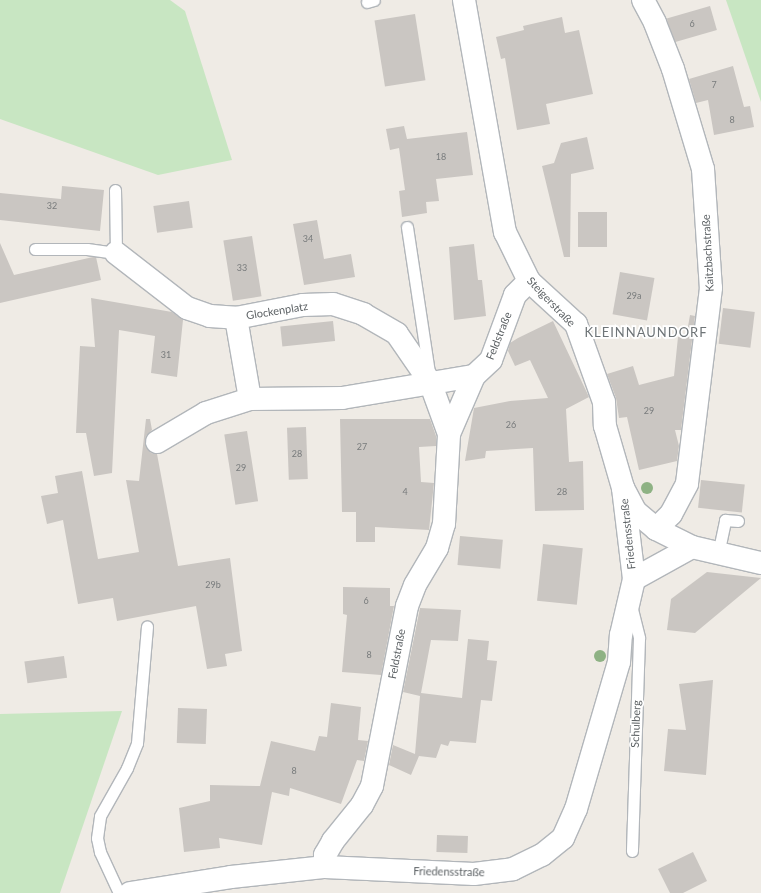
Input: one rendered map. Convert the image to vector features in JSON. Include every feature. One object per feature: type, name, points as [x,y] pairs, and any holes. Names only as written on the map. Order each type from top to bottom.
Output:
[{"type":"street","name":"Steigerstraße","points":[[464,0],[505,232],[529,281],[576,324],[604,402],[605,426],[623,488],[636,512],[656,529],[692,547],[761,563]]},
{"type":"street","name":"Kaitzbachstraße","points":[[643,0],[655,23],[673,69],[703,169],[711,288],[687,484],[671,514],[656,529]]},
{"type":"street","name":"Glockenplatz","points":[[116,253],[187,308],[210,316],[236,318],[303,305],[334,304],[363,314],[397,334],[430,382]]},
{"type":"street","name":"Feldstraße","points":[[324,867],[325,855],[332,841],[362,805],[372,786],[407,606],[415,585],[437,548],[444,524],[449,434],[474,376],[491,360],[515,295],[529,281]]},
{"type":"street","name":"Glockenplatz","points":[[236,318],[250,399]]},
{"type":"street","points":[[157,442],[206,413],[250,399],[342,398],[430,382],[474,376]]},
{"type":"street","name":"Feldstraße","points":[[430,382],[449,434]]},
{"type":"street","name":"Friedensstraße","points":[[130,893],[231,877],[324,867],[474,874],[513,869],[542,855],[563,838],[584,789],[606,697],[618,662],[621,635],[631,589],[623,488]]},
{"type":"street","name":"Friedensstraße","points":[[631,589],[692,547]]},
{"type":"lane","points":[[35,249],[88,249],[116,253],[115,190]]},
{"type":"lane","points":[[407,227],[430,382]]},
{"type":"lane","points":[[718,554],[725,520],[738,521]]},
{"type":"lane","name":"Schulberg","points":[[631,589],[639,638],[632,852]]},
{"type":"lane","points":[[119,893],[100,852],[97,838],[100,816],[127,768],[137,743],[147,626]]},
{"type":"green space","points":[[0,0],[170,0],[185,11],[232,160],[158,175],[0,119]]},
{"type":"green space","points":[[726,0],[761,0],[761,102]]},
{"type":"green space","points":[[122,711],[60,893],[0,893],[0,714]]},
{"type":"building","points":[[710,6],[717,30],[674,42],[667,18]]},
{"type":"building","points":[[415,14],[425,80],[385,87],[375,20]]},
{"type":"building","points":[[562,17],[565,33],[579,30],[593,94],[546,104],[550,124],[517,130],[505,58],[501,59],[496,37],[524,30],[523,26]]},
{"type":"building","points":[[733,66],[744,107],[750,106],[754,127],[714,135],[708,100],[696,103],[689,79]]},
{"type":"building","points":[[404,126],[407,139],[467,132],[473,175],[436,179],[439,201],[426,202],[427,213],[402,217],[399,191],[405,190],[399,148],[390,150],[386,129]]},
{"type":"building","points":[[587,137],[594,169],[571,174],[570,257],[564,257],[542,166],[554,163],[561,143]]},
{"type":"building","points":[[62,186],[104,190],[100,231],[0,220],[0,193],[61,199]]},
{"type":"building","points":[[189,201],[193,228],[157,233],[153,206]]},
{"type":"building","points":[[578,212],[607,212],[607,247],[578,247]]},
{"type":"building","points":[[317,220],[324,259],[351,254],[355,277],[304,285],[293,224]]},
{"type":"building","points":[[252,236],[262,296],[233,301],[223,241]]},
{"type":"building","points":[[0,243],[14,275],[96,257],[101,280],[0,303]]},
{"type":"building","points":[[474,244],[478,280],[482,280],[486,316],[454,320],[449,247]]},
{"type":"building","points":[[620,272],[654,278],[647,320],[613,314]]},
{"type":"building","points":[[91,298],[172,312],[183,320],[177,377],[151,373],[155,336],[119,330],[112,473],[94,476],[86,433],[76,433],[80,346],[95,347]]},
{"type":"building","points":[[723,308],[755,312],[750,348],[719,344]]},
{"type":"building","points":[[690,315],[695,316],[681,430],[675,430],[679,446],[677,461],[639,470],[627,417],[619,418],[616,398],[607,374],[633,366],[639,385],[674,376],[678,337],[686,338]]},
{"type":"building","points":[[333,321],[335,341],[282,346],[280,327]]},
{"type":"building","points":[[553,321],[589,397],[566,409],[569,462],[583,461],[584,510],[535,511],[533,448],[486,451],[485,458],[465,461],[474,408],[510,401],[548,398],[530,360],[515,366],[508,351],[510,343]]},
{"type":"building","points":[[146,419],[150,419],[152,430],[146,436],[145,443],[151,453],[157,454],[178,566],[230,558],[242,651],[225,654],[227,666],[207,669],[196,606],[117,621],[113,598],[78,604],[63,520],[47,524],[41,496],[58,493],[55,476],[82,471],[98,559],[139,552],[126,480],[139,481]]},
{"type":"building","points":[[340,419],[430,419],[436,436],[436,446],[419,447],[421,482],[434,483],[429,530],[375,527],[375,542],[356,542],[356,512],[342,512]]},
{"type":"building","points":[[306,427],[308,479],[289,480],[287,428]]},
{"type":"building","points":[[247,431],[258,501],[235,505],[224,435]]},
{"type":"building","points":[[701,480],[745,485],[742,512],[698,508]]},
{"type":"building","points":[[460,536],[503,540],[500,569],[457,565]]},
{"type":"building","points":[[543,544],[583,548],[577,605],[537,601]]},
{"type":"building","points":[[707,572],[761,578],[695,633],[667,630],[671,599]]},
{"type":"building","points":[[343,587],[390,588],[390,606],[394,606],[381,675],[342,672],[347,615],[343,614]]},
{"type":"building","points":[[420,608],[461,610],[458,641],[431,640],[421,693],[462,698],[468,639],[489,641],[487,660],[497,661],[492,701],[481,700],[476,743],[450,741],[448,746],[441,744],[436,758],[419,756],[411,775],[389,765],[393,745],[415,754],[420,696],[403,692]]},
{"type":"building","points":[[64,656],[67,678],[27,683],[24,662]]},
{"type":"building","points":[[713,680],[706,775],[664,771],[668,729],[686,730],[679,684]]},
{"type":"building","points":[[331,703],[361,707],[358,740],[368,741],[364,761],[357,760],[341,804],[290,788],[289,796],[272,792],[262,845],[219,838],[220,848],[184,852],[179,808],[210,801],[210,785],[260,786],[271,741],[315,751],[319,736],[327,737]]},
{"type":"building","points":[[178,708],[207,709],[206,744],[177,743]]},
{"type":"building","points":[[437,835],[468,836],[467,853],[436,852]]},
{"type":"building","points":[[693,852],[707,881],[683,893],[670,893],[658,869]]},
{"type":"district","name":"KLEINNAUNDORF","points":[[646,332]]}]
